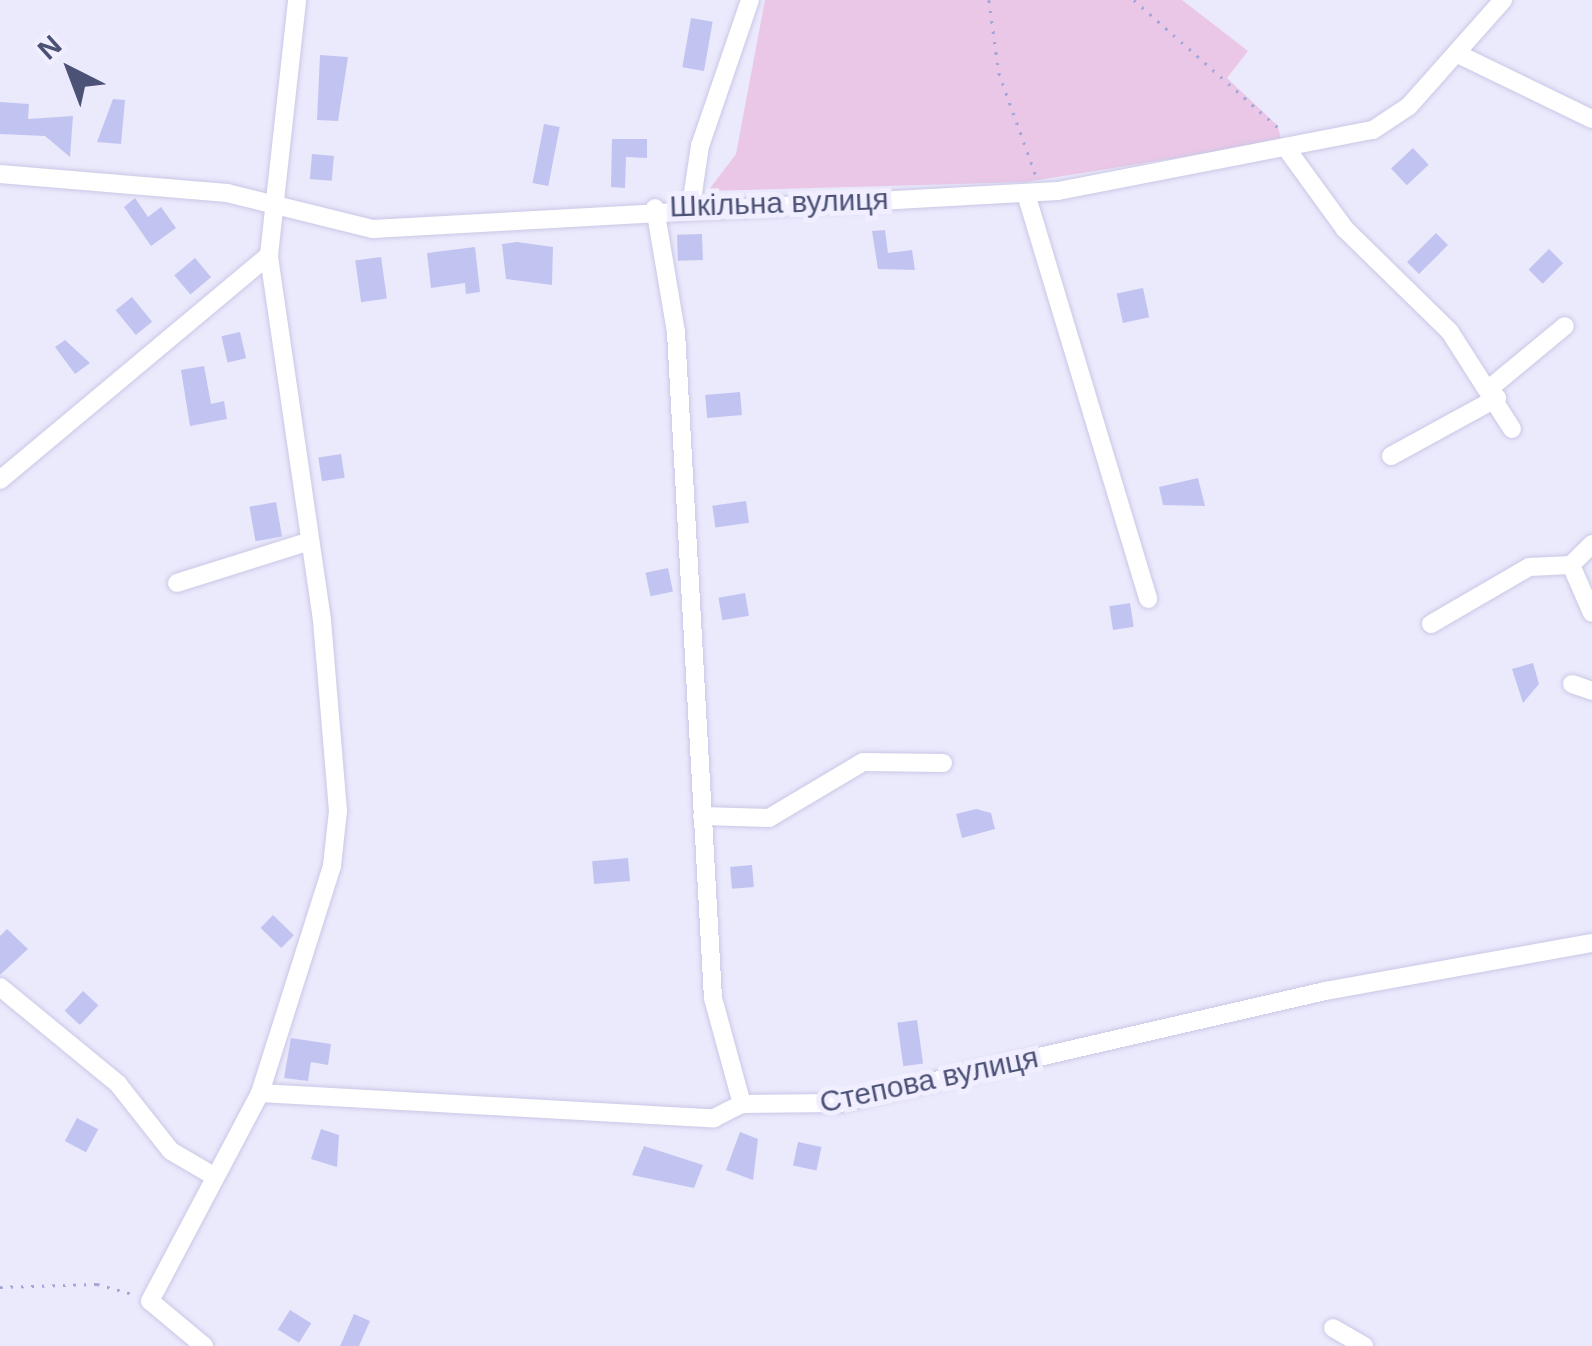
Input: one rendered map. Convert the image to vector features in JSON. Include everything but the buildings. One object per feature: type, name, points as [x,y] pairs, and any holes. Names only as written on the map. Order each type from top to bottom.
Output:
[{"type":"street","points":[[204,1346],[150,1301],[212,1175],[260,1093],[336,839],[334,728],[269,255],[297,0]]},
{"type":"street","points":[[692,206],[700,146],[750,0]]},
{"type":"street","name":"Шкільна вулиця","points":[[0,174],[227,193],[373,229],[655,208],[1032,193],[1289,152],[1388,123],[1458,54],[1503,0]]},
{"type":"street","points":[[1458,54],[1592,118]]},
{"type":"street","points":[[1289,152],[1494,393],[1512,429]]},
{"type":"street","points":[[1032,193],[1148,599]]},
{"type":"street","points":[[655,208],[676,332],[712,998],[742,1104]]},
{"type":"street","points":[[0,480],[240,285],[269,255]]},
{"type":"street","points":[[240,285],[275,291]]},
{"type":"street","points":[[1390,456],[1494,393],[1565,326]]},
{"type":"street","points":[[177,582],[310,541]]},
{"type":"street","points":[[1431,624],[1529,567],[1572,565],[1592,544]]},
{"type":"street","points":[[1572,565],[1592,613]]},
{"type":"street","points":[[1572,684],[1592,690]]},
{"type":"street","points":[[702,816],[769,818],[864,762],[942,763]]},
{"type":"street","name":"Степова вулиця","points":[[260,1093],[714,1118],[742,1104],[840,1104],[1325,991],[1592,943]]},
{"type":"street","points":[[0,987],[118,1084],[171,1151],[212,1175]]},
{"type":"street","points":[[1333,1328],[1364,1346]]},
{"type":"path","points":[[989,0],[999,73],[1031,147],[1032,193]]},
{"type":"path","points":[[1134,0],[1258,100],[1289,152]]},
{"type":"path","points":[[0,1287],[97,1284],[150,1301]]},
{"type":"shaded area","points":[[765,0],[1182,0],[1248,51],[1227,78],[1278,126],[1281,141],[1026,182],[708,191],[736,154]]}]
